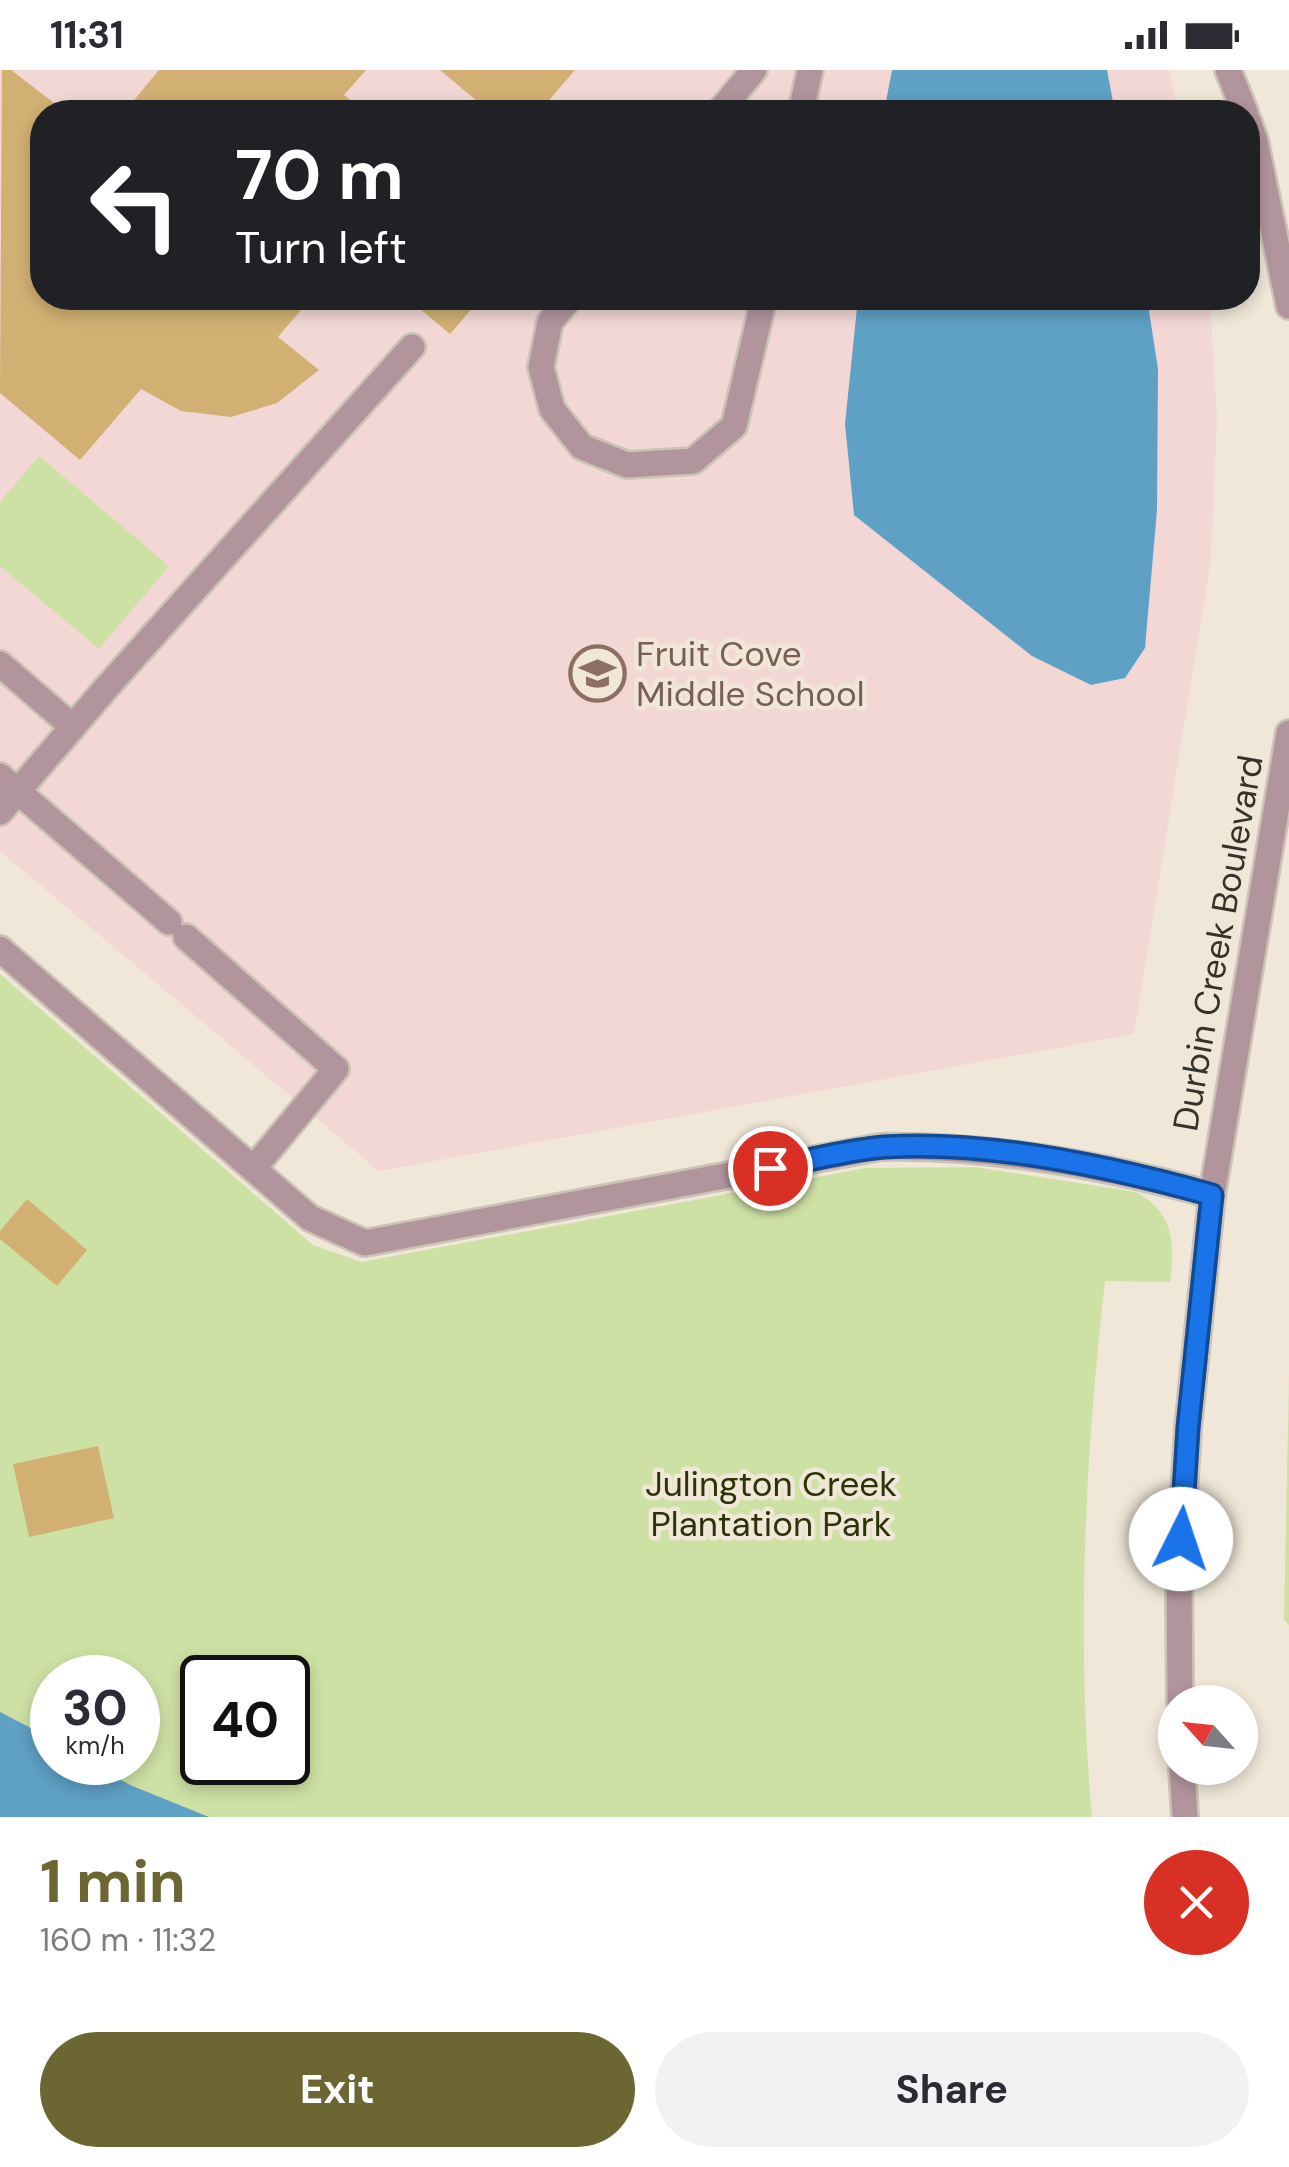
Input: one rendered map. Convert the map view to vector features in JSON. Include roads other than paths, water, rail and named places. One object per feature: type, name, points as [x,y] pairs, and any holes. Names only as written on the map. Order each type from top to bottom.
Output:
[{"type":"street","points":[[729,100],[754,70]]},
{"type":"street","points":[[803,100],[810,70]]},
{"type":"street","points":[[1228,70],[1239,100]]},
{"type":"street","points":[[1260,165],[1289,306]]},
{"type":"street","points":[[560,310],[550,322],[541,367],[552,409],[582,446],[627,465],[693,460],[734,426],[761,310]]},
{"type":"street","points":[[0,812],[9,783],[73,727],[412,346]]},
{"type":"street","points":[[0,664],[73,727]]},
{"type":"street","name":"Durbin Creek Boulevard","points":[[1180,1685],[1181,1539],[1188,1428],[1212,1195],[1289,733]]},
{"type":"street","points":[[9,783],[336,1069],[254,1168]]},
{"type":"street","points":[[0,949],[310,1218],[365,1243],[880,1148],[931,1146],[1096,1166],[1212,1195]]},
{"type":"street","points":[[1183,1785],[1185,1817]]},
{"type":"water","points":[[892,70],[1107,70],[1113,100],[886,100]]},
{"type":"water","points":[[857,310],[1149,310],[1158,369],[1157,510],[1145,648],[1125,678],[1091,685],[1032,656],[854,515],[845,424]]},
{"type":"water","points":[[0,1712],[30,1728],[30,1785],[130,1785],[209,1817],[0,1817]]},
{"type":"place","name":"Fruit Cove Middle School","points":[[597,674]]},
{"type":"park label","name":"Julington Creek Plantation Park","points":[[771,1504]]}]
